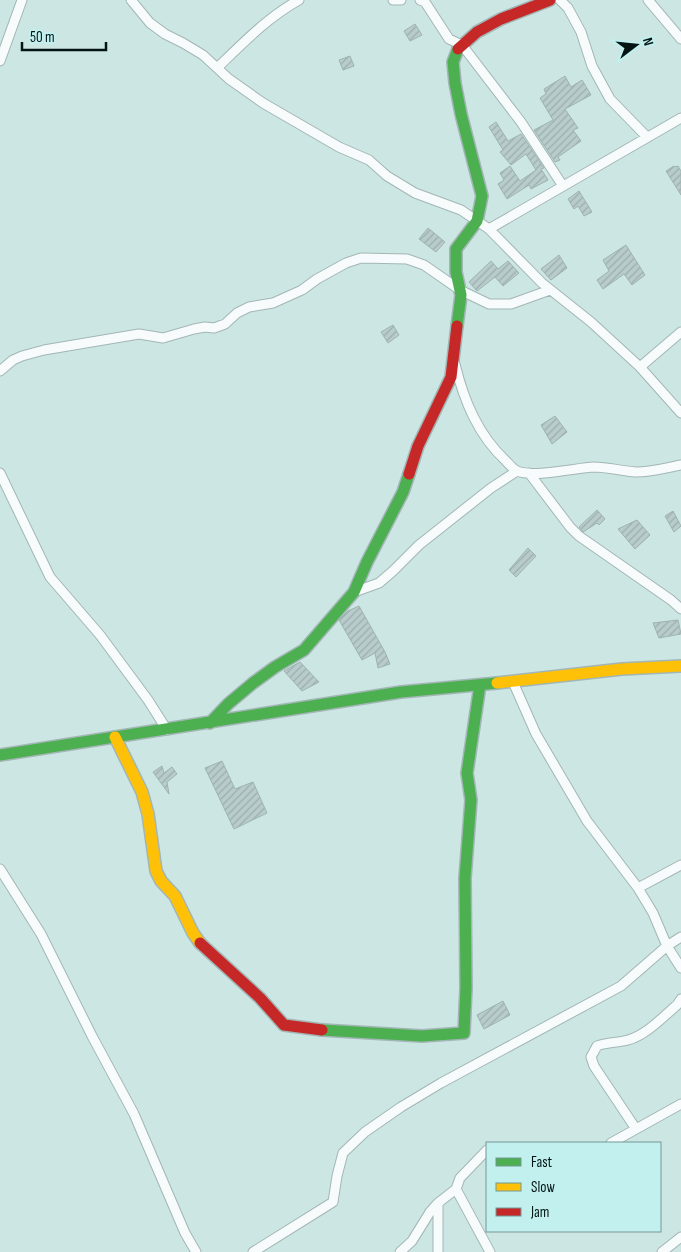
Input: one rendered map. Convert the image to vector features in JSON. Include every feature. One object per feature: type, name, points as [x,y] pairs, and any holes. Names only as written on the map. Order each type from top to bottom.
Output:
[{"type":"street","points":[[0,61],[22,0]]},
{"type":"street","points":[[131,0],[150,23],[165,34],[203,55],[230,79],[263,104],[339,147],[369,160],[388,176],[415,193],[462,210],[489,229],[550,290],[590,322],[640,367],[681,413]]},
{"type":"street","points":[[218,68],[256,30],[283,9],[300,0]]},
{"type":"street","points":[[393,0],[401,0]]},
{"type":"street","points":[[420,0],[425,2],[449,39],[462,45],[521,122],[563,186]]},
{"type":"street","points":[[210,723],[228,704],[253,683],[304,650],[354,592],[367,562],[403,492],[418,446],[452,377],[461,295],[456,272],[456,249],[477,221],[482,196],[455,83],[453,62],[456,50],[478,32],[501,19],[550,0]]},
{"type":"street","points":[[560,0],[568,8],[581,32],[592,66],[610,99],[647,137]]},
{"type":"street","points":[[648,0],[681,39]]},
{"type":"street","points":[[489,229],[681,118]]},
{"type":"street","points":[[0,371],[13,360],[44,350],[139,334],[163,338],[194,329],[214,328],[225,324],[237,313],[249,307],[284,298],[302,290],[316,279],[346,263],[361,258],[407,259],[424,265],[460,290],[490,304],[512,304],[550,290]]},
{"type":"street","points":[[640,367],[681,332]]},
{"type":"street","points":[[454,361],[468,406],[481,432],[493,449],[517,471],[529,473],[560,472],[594,467],[636,472],[663,470],[681,465]]},
{"type":"street","points":[[354,592],[379,583],[419,544],[491,488],[517,471]]},
{"type":"street","points":[[0,473],[50,577],[100,635],[148,700],[167,730]]},
{"type":"street","points":[[529,473],[579,536],[681,609]]},
{"type":"street","points":[[0,754],[167,730],[401,692],[513,682],[622,669],[681,666]]},
{"type":"street","points":[[513,682],[536,734],[587,822],[638,888],[653,913],[667,946],[681,968]]},
{"type":"street","points":[[115,737],[142,792],[148,814],[156,871],[161,881],[175,896],[193,933],[201,944],[260,998],[284,1025],[301,1028],[422,1036],[464,1033],[466,979],[465,878],[471,800],[467,773],[480,685]]},
{"type":"street","points":[[638,888],[681,866]]},
{"type":"street","points":[[0,869],[41,934],[92,1036],[134,1114],[185,1233],[196,1252]]},
{"type":"street","points":[[253,1252],[333,1202],[343,1153],[365,1132],[441,1084],[621,986],[681,936]]},
{"type":"street","points":[[636,1128],[594,1066],[591,1056],[596,1046],[606,1042],[628,1040],[643,1032],[680,1005]]},
{"type":"street","points":[[613,1142],[681,1104]]},
{"type":"street","points":[[400,1252],[412,1241],[438,1203],[456,1189],[460,1178],[486,1151]]},
{"type":"street","points":[[456,1189],[490,1252]]},
{"type":"street","points":[[438,1203],[438,1252]]},
{"type":"street","points":[[662,1252],[681,1237]]},
{"type":"building","points":[[415,24],[422,35],[410,41],[404,31]]},
{"type":"building","points":[[350,56],[354,66],[343,70],[339,60]]},
{"type":"building","points":[[565,76],[571,87],[582,80],[591,95],[565,109],[578,128],[573,130],[581,141],[558,157],[560,160],[555,162],[534,130],[553,120],[540,98],[546,94],[544,89]]},
{"type":"building","points":[[496,122],[508,141],[521,134],[544,168],[541,169],[548,180],[531,189],[529,185],[507,199],[498,184],[504,180],[500,173],[510,166],[520,181],[536,170],[526,154],[511,165],[500,152],[503,150],[489,127]]},
{"type":"building","points":[[674,166],[678,166],[681,171],[681,195],[666,171]]},
{"type":"building","points":[[579,191],[592,212],[584,216],[578,206],[574,209],[568,199]]},
{"type":"building","points":[[428,228],[445,242],[436,252],[419,239]]},
{"type":"building","points":[[626,245],[645,275],[632,285],[624,274],[603,289],[597,280],[609,271],[603,260]]},
{"type":"building","points":[[559,255],[567,268],[551,280],[541,269]]},
{"type":"building","points":[[491,261],[498,269],[508,261],[519,273],[503,286],[495,277],[477,291],[469,282]]},
{"type":"building","points":[[393,325],[399,335],[388,343],[381,332]]},
{"type":"building","points":[[555,416],[567,432],[552,444],[541,425]]},
{"type":"building","points":[[597,510],[605,519],[599,525],[597,523],[583,532],[579,527]]},
{"type":"building","points":[[673,511],[681,526],[674,532],[665,516]]},
{"type":"building","points":[[637,520],[650,535],[635,549],[618,529]]},
{"type":"building","points":[[528,548],[536,556],[516,577],[509,570]]},
{"type":"building","points":[[359,606],[390,664],[378,668],[375,653],[362,660],[339,620],[348,611]]},
{"type":"building","points":[[678,620],[681,634],[659,638],[653,623]]},
{"type":"building","points":[[300,662],[319,682],[302,691],[284,671]]},
{"type":"building","points":[[222,761],[235,789],[253,782],[267,813],[234,829],[205,768]]},
{"type":"building","points":[[162,766],[164,773],[172,767],[177,774],[167,782],[169,794],[153,772]]},
{"type":"building","points":[[503,1001],[510,1015],[484,1029],[477,1015]]},
{"type":"traffic: fast","points":[[457,326],[461,295],[456,272],[456,249],[477,221],[482,196],[455,83],[453,62],[458,49]]},
{"type":"traffic: fast","points":[[210,723],[228,704],[253,683],[304,650],[354,592],[367,562],[403,492],[409,474]]},
{"type":"traffic: fast","points":[[0,755],[401,692],[497,683]]},
{"type":"traffic: fast","points":[[322,1030],[422,1036],[464,1033],[466,988],[465,878],[471,800],[467,773],[480,685]]},
{"type":"traffic: slow","points":[[497,683],[622,669],[681,666]]},
{"type":"traffic: slow","points":[[115,737],[142,792],[148,814],[156,871],[161,881],[175,896],[200,943]]},
{"type":"traffic: jam","points":[[458,49],[477,32],[501,19],[550,0]]},
{"type":"traffic: jam","points":[[409,474],[418,446],[451,377],[457,326]]},
{"type":"traffic: jam","points":[[200,943],[260,998],[284,1025],[322,1030]]}]
